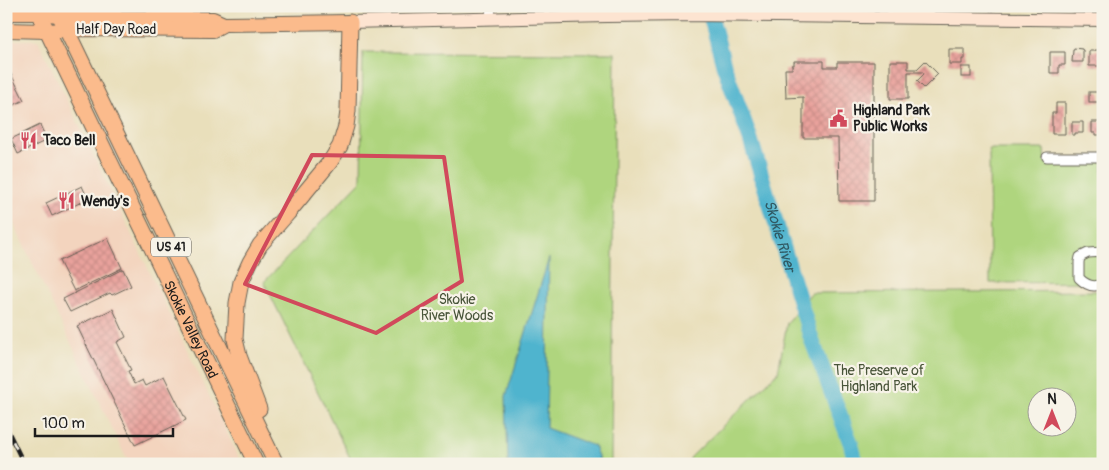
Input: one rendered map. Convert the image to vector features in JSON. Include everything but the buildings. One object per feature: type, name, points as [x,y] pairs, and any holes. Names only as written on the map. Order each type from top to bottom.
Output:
[{"type":"highway","name":"Skokie Valley Road","points":[[36,10],[256,464]]},
{"type":"highway","name":"Skokie Valley Road","points":[[57,11],[276,464]]},
{"type":"highway","points":[[281,464],[239,356],[235,339],[237,303],[241,282],[260,245],[330,162],[340,146],[348,111],[350,22]]},
{"type":"main road","name":"Half Day Road","points":[[6,13],[36,10],[57,11],[78,17],[212,19],[224,24],[350,22],[490,12],[606,16],[729,16],[892,12],[1103,20]]},
{"type":"main road","name":"Half Day Road","points":[[6,30],[213,30],[224,24]]},
{"type":"street","points":[[1048,157],[1103,157]]},
{"type":"street","points":[[1103,252],[1088,252],[1080,257],[1079,262],[1079,278],[1084,283],[1089,286],[1103,283]]},
{"type":"highlighted area","points":[[312,155],[444,157],[462,281],[376,333],[245,284]]},
{"type":"shaded area","points":[[6,40],[38,40],[242,464],[129,464],[6,208]]},
{"type":"green space","name":"Skokie River Woods","points":[[363,52],[615,53],[611,464],[353,464],[264,282],[361,181]]},
{"type":"green space","points":[[989,149],[1044,149],[1045,163],[1103,162],[1103,282],[990,283]]},
{"type":"green space","name":"The Preserve of Highland Park","points":[[1103,291],[1103,464],[688,464],[691,457],[778,372],[787,323],[811,293]]},
{"type":"water","points":[[549,258],[546,428],[594,446],[601,464],[508,464],[506,396]]},
{"type":"waterway","name":"Skokie River","points":[[708,6],[724,66],[750,138],[811,338],[851,444],[856,464]]},
{"type":"railway","points":[[6,427],[24,464]]},
{"type":"place","name":"Highland Park Public Works","points":[[839,118]]},
{"type":"place","name":"Taco Bell","points":[[29,140]]},
{"type":"place","name":"Wendy's","points":[[67,201]]}]
